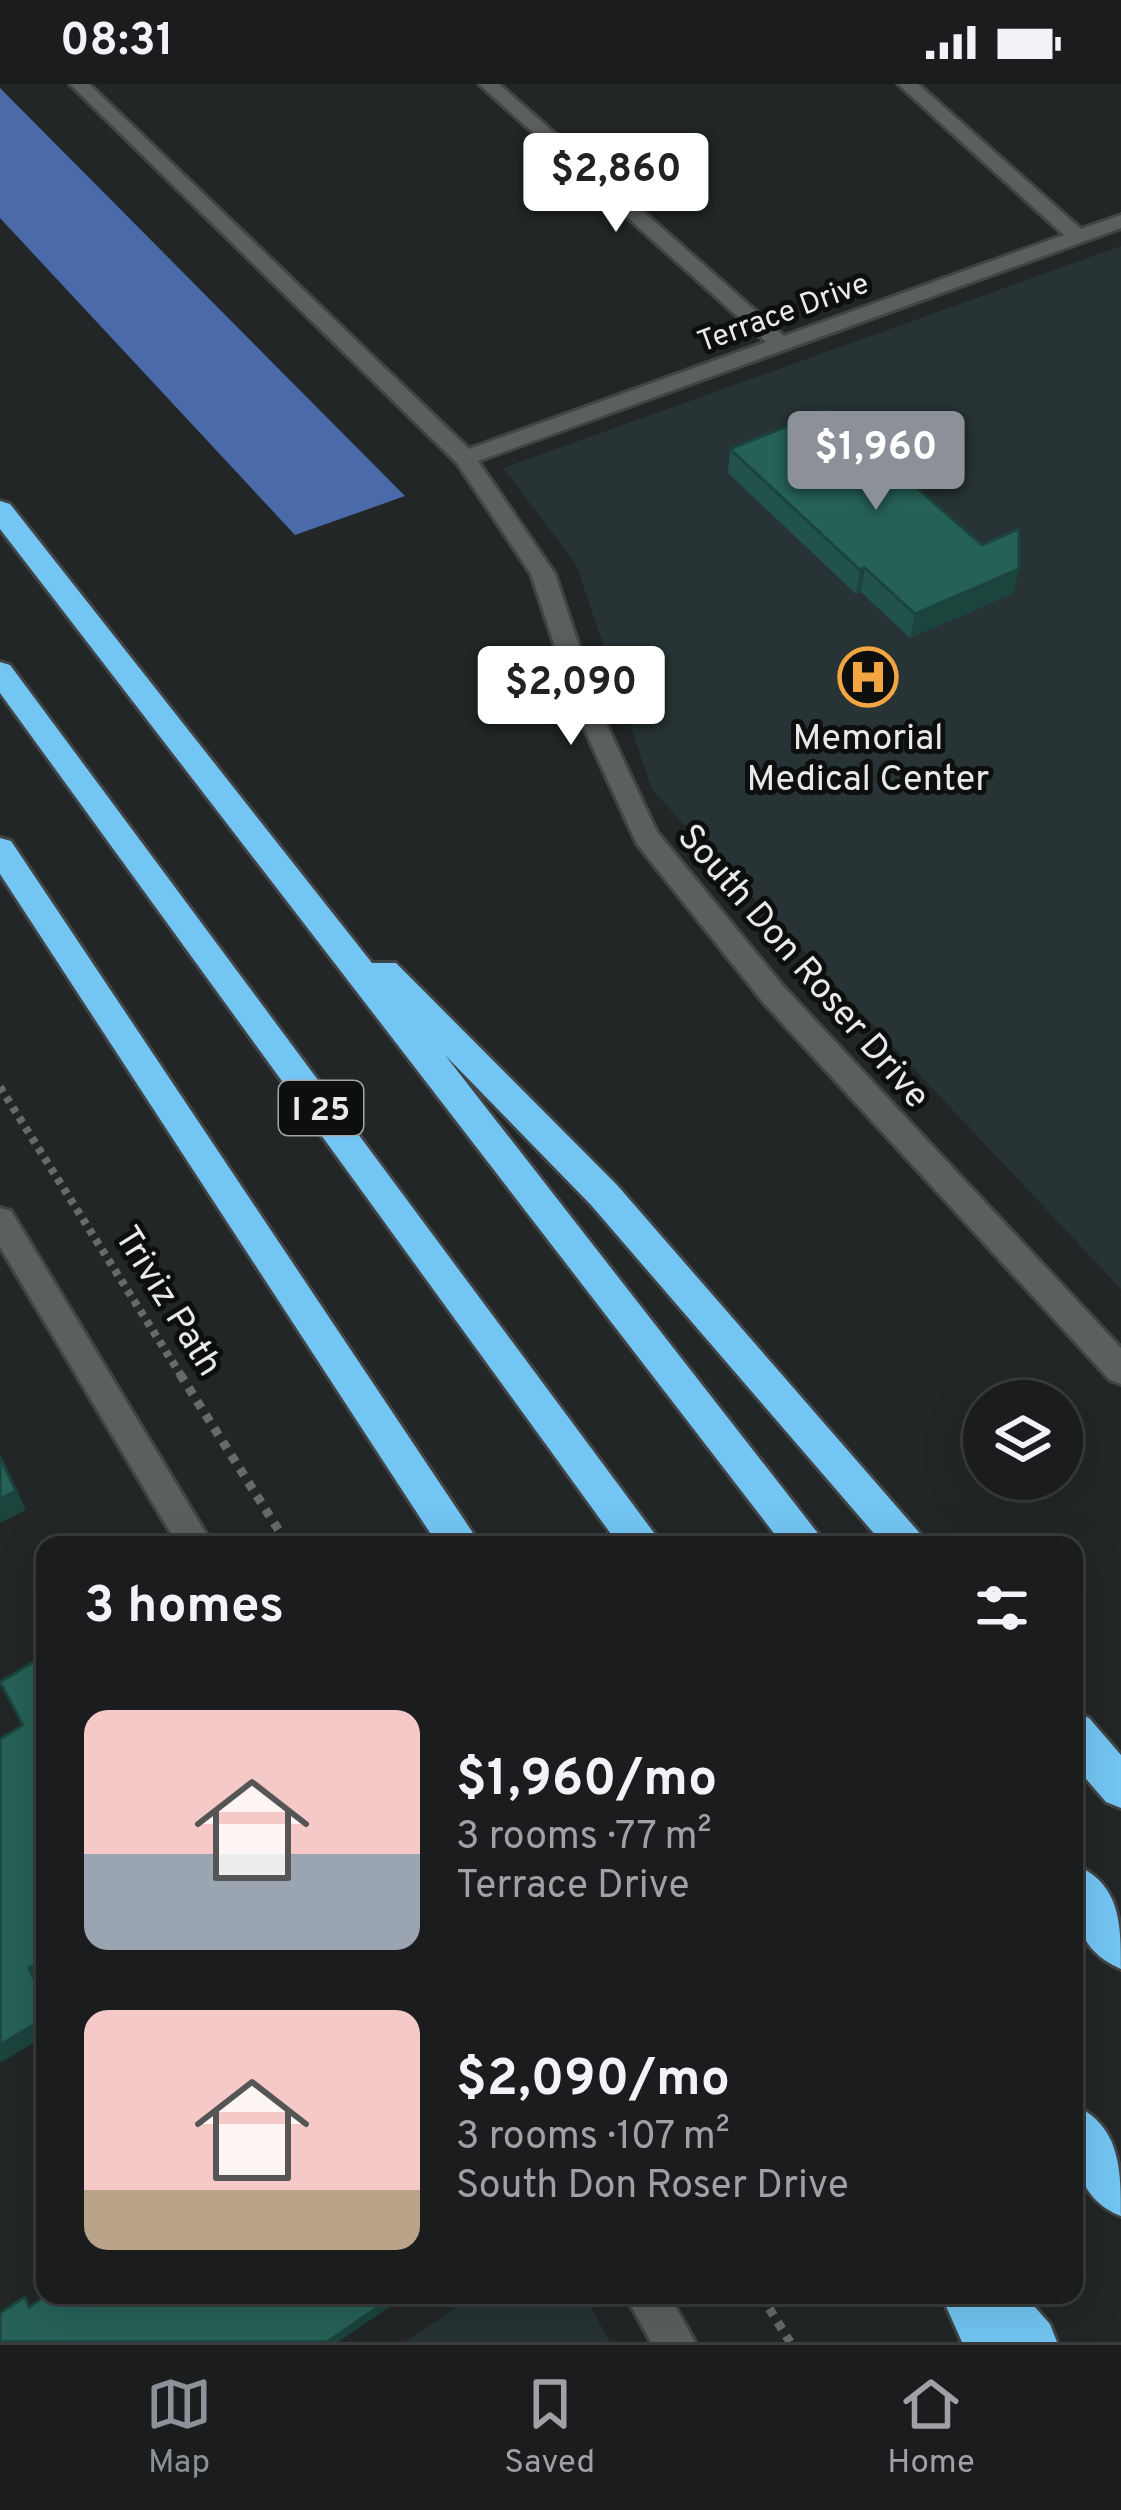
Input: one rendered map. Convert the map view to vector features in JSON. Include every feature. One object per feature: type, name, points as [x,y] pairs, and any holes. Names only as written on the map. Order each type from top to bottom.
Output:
[{"type":"highway","points":[[0,510],[800,1536]]},
{"type":"highway","name":"I 25","points":[[0,672],[636,1536]]},
{"type":"highway","points":[[0,849],[326,1349],[455,1536]]},
{"type":"highway","points":[[264,850],[604,1195],[902,1536]]},
{"type":"highway","points":[[1083,1743],[1121,1787]]},
{"type":"highway","points":[[1083,1897],[1121,1946]]},
{"type":"highway","points":[[1083,2140],[1121,2192]]},
{"type":"highway","points":[[971,2304],[988,2342]]},
{"type":"highway","points":[[999,2304],[1032,2342]]},
{"type":"street","name":"South Don Roser Drive","points":[[79,84],[465,458],[543,574],[589,713],[646,837],[773,994],[1121,1370]]},
{"type":"street","points":[[488,84],[781,344]]},
{"type":"street","points":[[907,84],[1078,237]]},
{"type":"street","name":"Terrace Drive","points":[[465,458],[1121,221]]},
{"type":"street","points":[[0,1220],[191,1536]]},
{"type":"street","points":[[651,2304],[674,2342]]},
{"type":"path","name":"Triviz Path","points":[[0,1087],[282,1536]]},
{"type":"path","points":[[767,2304],[790,2342]]},
{"type":"shaded area","name":"Memorial Medical Center","points":[[1121,246],[1121,1289],[652,790],[576,564],[503,468]]},
{"type":"shaded area","points":[[462,2304],[589,2304],[610,2342],[404,2342]]},
{"type":"water","points":[[0,88],[405,496],[295,535],[0,218]]},
{"type":"building","points":[[828,410],[982,545],[1019,529],[1019,569],[915,614],[865,568],[860,570],[730,449]]},
{"type":"building","points":[[0,1457],[16,1491],[0,1499]]},
{"type":"building","points":[[36,1660],[36,1964],[29,1968],[36,1984],[36,2023],[0,2045],[0,1739],[23,1725],[0,1682]]},
{"type":"building","points":[[25,2297],[29,2307],[36,2302],[383,2304],[327,2342],[0,2342],[0,2313]]},
{"type":"place","name":"Memorial Medical Center","points":[[868,677]]}]
